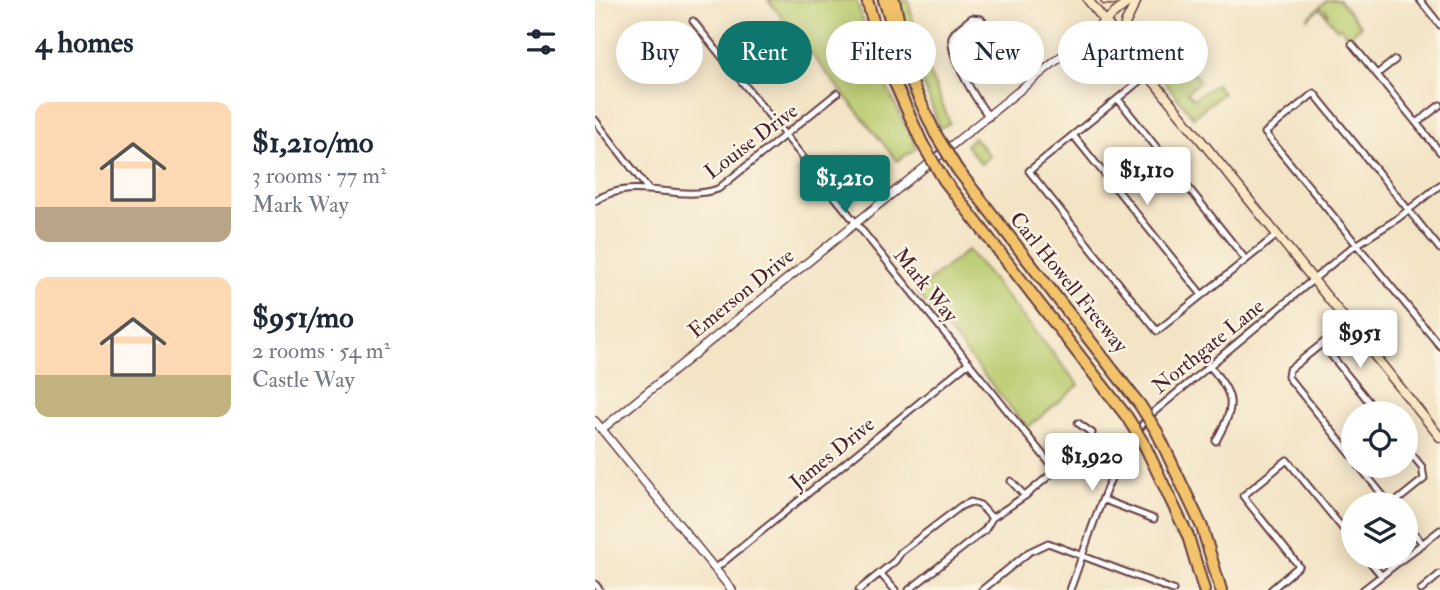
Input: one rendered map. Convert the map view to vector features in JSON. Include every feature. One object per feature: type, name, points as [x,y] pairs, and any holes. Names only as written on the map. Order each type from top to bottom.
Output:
[{"type":"highway","points":[[861,0],[871,35],[897,92]]},
{"type":"highway","name":"Carl Howell Freeway","points":[[867,0],[897,92],[922,144],[944,180],[1128,417],[1145,446],[1188,536],[1204,590]]},
{"type":"highway","name":"Carl Howell Freeway","points":[[884,0],[899,52],[927,117],[957,169],[1140,405],[1157,432],[1202,527],[1221,590]]},
{"type":"highway","points":[[894,0],[907,54],[927,117]]},
{"type":"main road","points":[[1088,0],[1105,21],[1131,0]]},
{"type":"main road","points":[[1105,0],[1117,0]]},
{"type":"main road","points":[[1126,21],[1137,0]]},
{"type":"main road","points":[[1155,84],[1440,437]]},
{"type":"street","points":[[1420,0],[1440,25]]},
{"type":"street","name":"Mark Way","points":[[703,33],[1056,471]]},
{"type":"street","points":[[1352,44],[1440,152]]},
{"type":"street","name":"Emerson Drive","points":[[1044,71],[1058,60]]},
{"type":"street","points":[[1377,74],[1395,60]]},
{"type":"street","points":[[967,84],[989,117]]},
{"type":"street","name":"Emerson Drive","points":[[598,432],[1028,84]]},
{"type":"street","points":[[1137,84],[1029,171],[1157,331],[1277,235]]},
{"type":"street","name":"Louise Drive","points":[[595,201],[613,191],[648,189],[666,194],[701,195],[718,190],[838,93]]},
{"type":"street","points":[[1440,249],[1314,93],[1265,133],[1440,346]]},
{"type":"street","points":[[1118,99],[1246,260]]},
{"type":"street","points":[[1417,123],[1440,105]]},
{"type":"street","points":[[595,120],[648,189]]},
{"type":"street","points":[[1073,135],[1202,295]]},
{"type":"street","name":"Northgate Lane","points":[[1070,590],[1122,455],[1138,429],[1166,401],[1356,245],[1440,185]]},
{"type":"street","points":[[1341,442],[1288,377],[1289,370],[1348,323]]},
{"type":"street","points":[[1322,344],[1368,401]]},
{"type":"street","name":"James Drive","points":[[715,569],[969,362]]},
{"type":"street","points":[[1209,365],[1226,386],[1231,400],[1230,415],[1216,441]]},
{"type":"street","points":[[595,421],[598,432],[732,590]]},
{"type":"street","points":[[909,590],[985,530],[992,519],[1025,496],[1090,442],[1092,433],[1078,423]]},
{"type":"street","points":[[1271,590],[1299,566],[1243,496],[1287,460],[1341,526]]},
{"type":"street","points":[[1407,492],[1424,479],[1422,467],[1418,462]]},
{"type":"street","points":[[1369,478],[1382,492]]},
{"type":"street","points":[[1011,481],[1025,496]]},
{"type":"street","points":[[1104,500],[1154,519]]},
{"type":"street","points":[[859,590],[905,549],[966,503],[977,503],[992,519]]},
{"type":"street","points":[[1363,590],[1440,530]]},
{"type":"street","points":[[1418,538],[1423,544]]},
{"type":"street","points":[[982,590],[1039,545],[1053,544],[1173,590]]},
{"type":"street","points":[[1376,569],[1381,575]]},
{"type":"street","points":[[880,573],[895,590]]},
{"type":"street","points":[[1421,590],[1440,575]]},
{"type":"street","points":[[595,584],[600,590]]},
{"type":"green space","points":[[768,0],[856,0],[863,21],[826,21],[826,72],[812,55],[812,21],[785,21]]},
{"type":"green space","points":[[899,0],[908,0],[913,21],[904,21]]},
{"type":"green space","points":[[1327,0],[1339,0],[1361,26],[1348,37],[1326,16],[1329,14],[1326,10],[1326,15],[1320,8],[1307,19]]},
{"type":"green space","points":[[835,84],[885,84],[917,148],[897,161]]},
{"type":"green space","points":[[923,84],[934,84],[950,123],[940,128]]},
{"type":"green space","points":[[1166,84],[1196,84],[1187,92],[1193,99],[1216,84],[1223,93],[1193,117]]},
{"type":"green space","points":[[974,137],[990,156],[981,164],[966,145]]},
{"type":"green space","points":[[968,250],[1079,385],[1027,428],[916,291]]}]
